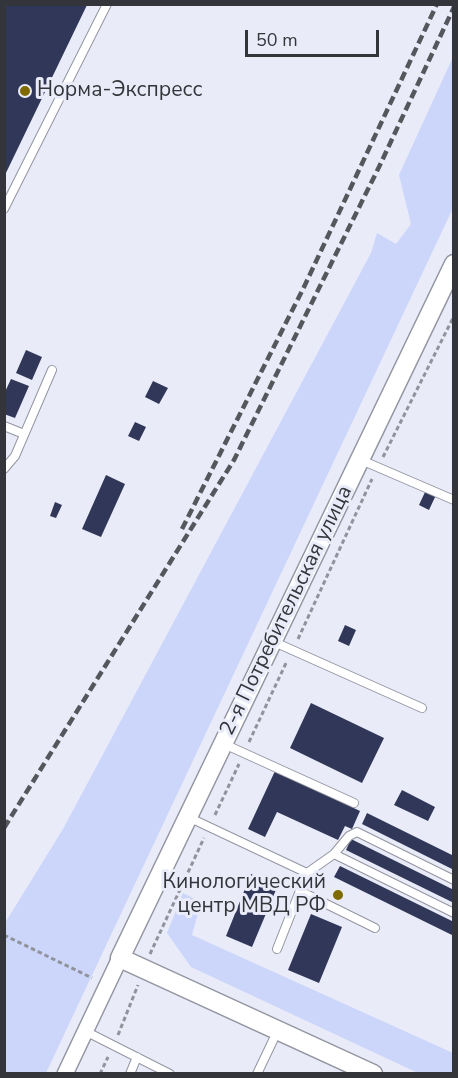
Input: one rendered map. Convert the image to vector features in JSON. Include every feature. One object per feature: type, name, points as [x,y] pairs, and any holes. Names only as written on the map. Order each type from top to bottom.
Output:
[{"type":"street","name":"2-я Потребительская улица","points":[[65,1074],[453,264]]},
{"type":"street","points":[[120,958],[373,1074]]},
{"type":"lane","points":[[4,209],[107,4]]},
{"type":"lane","points":[[4,469],[15,456],[52,370]]},
{"type":"lane","points":[[4,426],[24,434]]},
{"type":"lane","points":[[360,459],[453,500]]},
{"type":"lane","points":[[271,641],[422,708]]},
{"type":"lane","points":[[223,743],[354,803]]},
{"type":"lane","points":[[187,817],[307,873]]},
{"type":"lane","points":[[277,949],[307,873],[334,854],[349,836],[357,832],[453,880]]},
{"type":"lane","points":[[334,854],[453,913]]},
{"type":"lane","points":[[300,891],[375,928]]},
{"type":"lane","points":[[257,1074],[278,1030]]},
{"type":"lane","points":[[85,1031],[170,1074]]},
{"type":"lane","points":[[130,1074],[137,1057]]},
{"type":"path","points":[[100,1074],[144,969],[210,826],[378,467],[453,316]]},
{"type":"path","points":[[4,935],[107,985]]},
{"type":"shaded area","points":[[453,57],[453,208],[46,1073],[5,1073],[5,923],[63,829],[371,253],[377,233],[396,244],[411,224],[399,175]]},
{"type":"shaded area","points":[[183,893],[201,902],[192,935],[453,1053],[453,1073],[418,1073],[191,967],[167,933]]},
{"type":"building","name":"Норма-Экспресс","points":[[4,5],[87,5],[4,177]]},
{"type":"building","points":[[26,350],[42,357],[32,380],[16,373]]},
{"type":"building","points":[[11,379],[29,386],[15,418],[4,414],[4,394]]},
{"type":"building","points":[[153,381],[168,388],[159,404],[145,397]]},
{"type":"building","points":[[135,422],[146,427],[139,441],[128,436]]},
{"type":"building","points":[[106,475],[125,484],[101,537],[82,529]]},
{"type":"building","points":[[426,490],[436,495],[429,510],[419,505]]},
{"type":"building","points":[[55,502],[62,505],[56,518],[50,516]]},
{"type":"building","points":[[345,625],[356,630],[349,646],[338,641]]},
{"type":"building","points":[[311,703],[384,738],[362,783],[290,748]]},
{"type":"building","points":[[275,771],[360,811],[352,829],[345,826],[338,840],[277,812],[265,837],[248,829]]},
{"type":"building","points":[[402,790],[435,807],[428,821],[394,805]]},
{"type":"building","points":[[367,813],[454,856],[454,870],[362,824]]},
{"type":"building","points":[[351,839],[454,890],[454,903],[346,850]]},
{"type":"building","points":[[340,866],[454,922],[454,936],[334,877]]},
{"type":"building","points":[[251,874],[278,885],[252,947],[226,936]]},
{"type":"building","points":[[311,914],[342,927],[319,983],[288,970]]},
{"type":"railway","points":[[182,529],[304,287],[437,4]]},
{"type":"railway","points":[[4,828],[234,460],[379,167],[454,7]]},
{"type":"place","name":"Норма-Экспресс","points":[[25,91]]},
{"type":"place","name":"Кинологический центр МВД РФ","points":[[338,895]]}]
